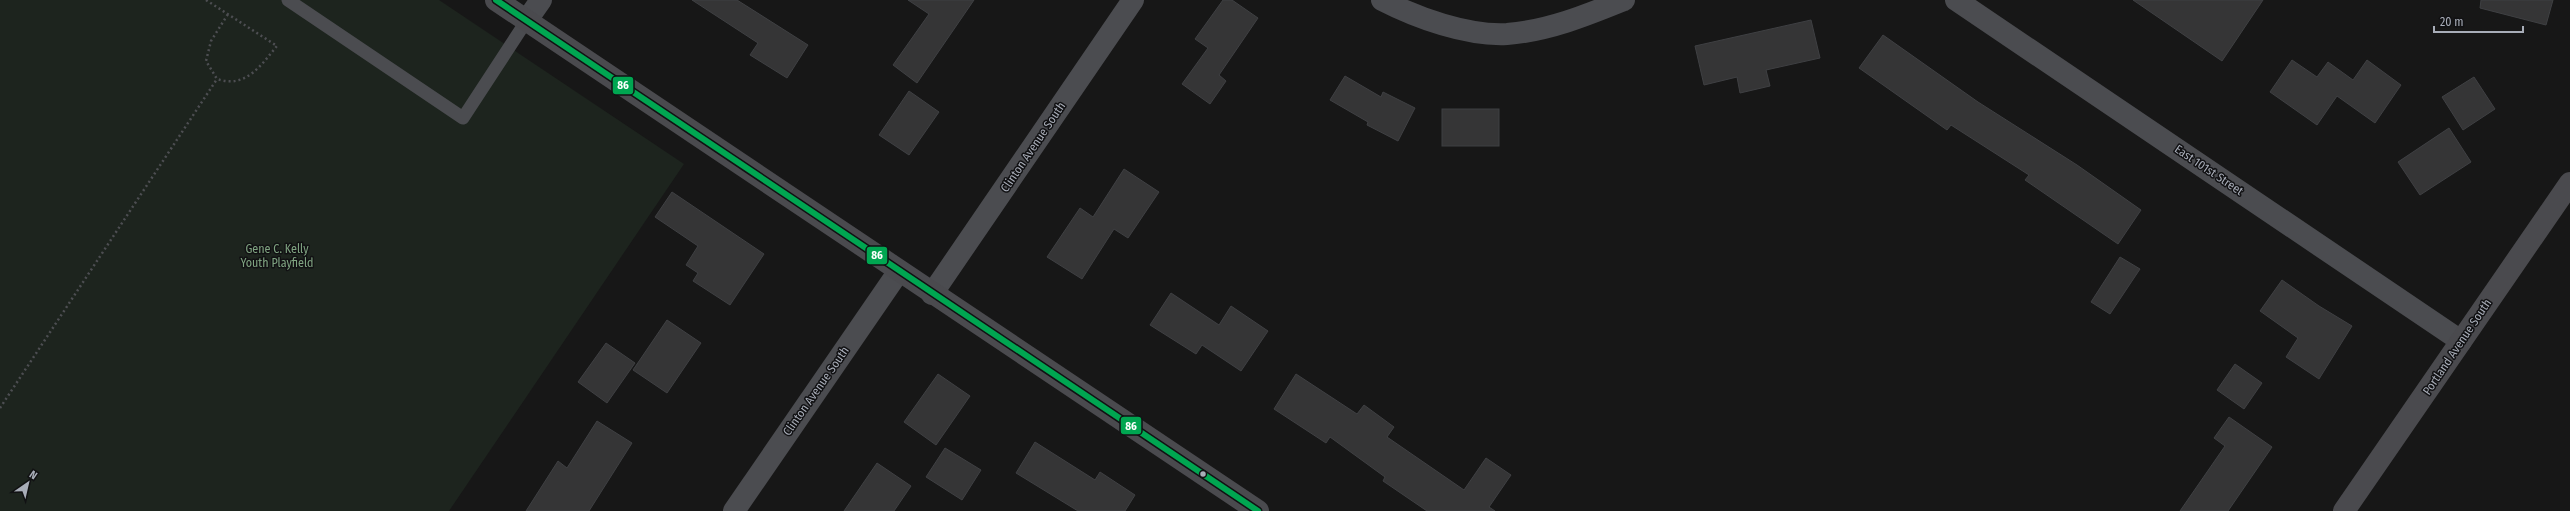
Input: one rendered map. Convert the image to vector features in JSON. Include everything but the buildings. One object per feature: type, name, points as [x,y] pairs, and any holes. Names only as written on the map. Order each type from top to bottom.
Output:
[{"type":"street","points":[[496,0],[932,294],[1258,511]]},
{"type":"street","points":[[527,20],[540,0]]},
{"type":"street","name":"Clinton Avenue South","points":[[932,294],[1133,0]]},
{"type":"street","points":[[1382,0],[1410,14],[1458,29],[1507,34],[1554,26],[1624,0]]},
{"type":"street","name":"East 101st Street","points":[[1956,0],[2461,341]]},
{"type":"street","name":"Portland Avenue South","points":[[2344,511],[2570,183]]},
{"type":"street","name":"Clinton Avenue South","points":[[734,511],[899,271]]},
{"type":"lane","points":[[288,0],[463,118],[527,20]]},
{"type":"path","points":[[206,0],[228,14],[276,46],[246,80],[232,82],[217,79],[206,61],[211,41],[228,14]]},
{"type":"path","points":[[0,408],[217,79]]},
{"type":"green space","name":"Gene C. Kelly Youth Playfield","points":[[0,0],[439,0],[684,164],[449,511],[0,511]]},
{"type":"transit line","name":"86","points":[[496,0],[1258,511]]}]
